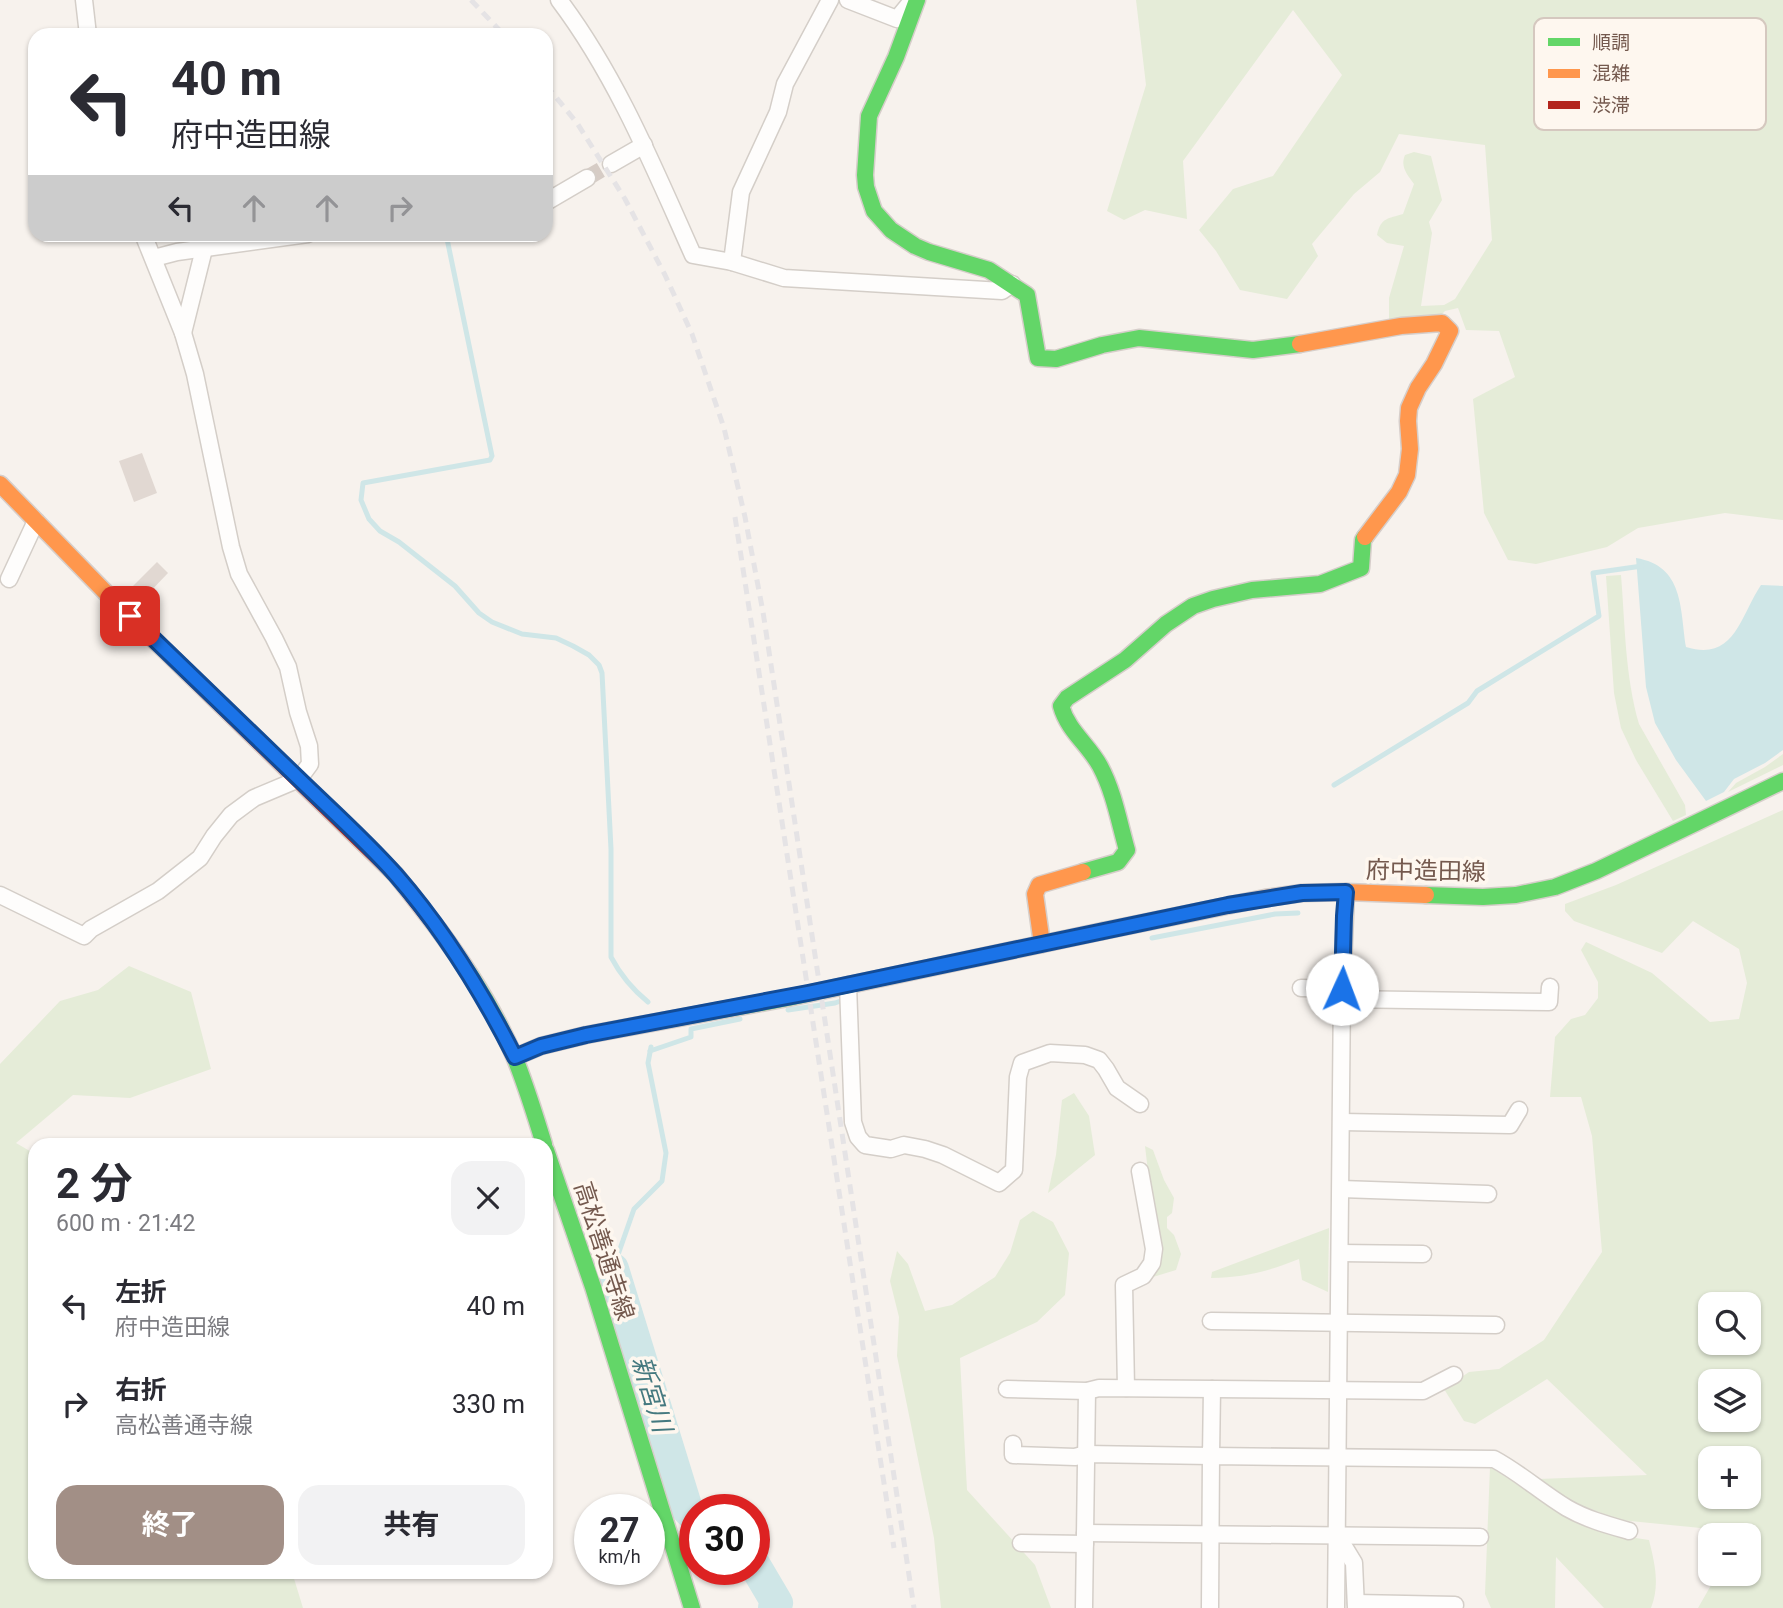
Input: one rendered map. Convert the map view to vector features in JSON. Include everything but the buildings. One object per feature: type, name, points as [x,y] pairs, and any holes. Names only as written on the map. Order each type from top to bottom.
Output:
[{"type":"main road","points":[[915,0],[896,57],[869,116],[865,176],[874,211],[891,230],[915,246],[989,270],[1027,295],[1038,358],[1056,359],[1102,345],[1139,338],[1254,350],[1401,326],[1442,323],[1450,331],[1409,408],[1410,449],[1407,475],[1399,492],[1363,540],[1361,568],[1320,584],[1252,590],[1193,606],[1166,624],[1125,660],[1067,698],[1061,706],[1063,716],[1097,761],[1107,783],[1127,850],[1118,862],[1039,885],[1035,894],[1042,944]]},
{"type":"main road","points":[[0,484],[111,597],[396,875],[437,927],[493,1014],[515,1057],[542,1138]]},
{"type":"main road","name":"府中造田線","points":[[515,1057],[541,1046],[586,1035],[848,985],[1253,900],[1302,893],[1346,892],[1483,897],[1516,895],[1555,887],[1596,871],[1783,780]]},
{"type":"main road","name":"高松善通寺線","points":[[553,1170],[593,1287],[692,1608]]},
{"type":"street","points":[[84,0],[87,28]]},
{"type":"street","points":[[559,0],[583,33],[644,145],[693,255],[732,262],[784,278],[1002,291],[1012,285]]},
{"type":"street","points":[[732,262],[741,192],[778,112],[785,83],[830,0]]},
{"type":"street","points":[[848,0],[897,19],[915,0]]},
{"type":"street","points":[[611,164],[644,145]]},
{"type":"street","points":[[553,198],[587,178]]},
{"type":"street","points":[[0,895],[84,936],[91,929],[158,891],[200,858],[231,816],[254,798],[299,779],[310,764],[309,746],[288,667],[239,574],[195,374],[183,333],[147,242]]},
{"type":"street","points":[[154,258],[249,242]]},
{"type":"street","points":[[183,333],[204,248]]},
{"type":"street","points":[[9,579],[36,521]]},
{"type":"street","points":[[1336,1608],[1342,994],[1346,892]]},
{"type":"street","points":[[848,985],[853,1122],[858,1137],[865,1145],[891,1149],[904,1145],[925,1149],[999,1183],[1014,1170],[1018,1077],[1022,1063],[1050,1053],[1085,1055],[1099,1060],[1117,1088],[1140,1104]]},
{"type":"street","points":[[1301,988],[1342,994],[1549,1002],[1550,987]]},
{"type":"street","points":[[1342,1122],[1510,1125],[1519,1110]]},
{"type":"street","points":[[1126,1388],[1124,1285],[1143,1276],[1152,1264],[1154,1250],[1140,1171]]},
{"type":"street","points":[[1341,1189],[1488,1194]]},
{"type":"street","points":[[1340,1253],[1423,1254]]},
{"type":"street","points":[[1211,1321],[1496,1325]]},
{"type":"street","points":[[1007,1390],[1087,1391],[1126,1388],[1423,1391],[1454,1375]]},
{"type":"street","points":[[1210,1608],[1212,1389]]},
{"type":"street","points":[[1084,1608],[1087,1391]]},
{"type":"street","points":[[1013,1444],[1013,1455],[1075,1457],[1086,1454],[1494,1459],[1567,1508],[1629,1531]]},
{"type":"street","points":[[1021,1543],[1210,1534],[1480,1536]]},
{"type":"street","points":[[1337,1535],[1354,1563],[1356,1605],[1455,1605]]},
{"type":"green space","points":[[1136,0],[1783,0],[1783,520],[1725,513],[1638,528],[1607,547],[1536,564],[1508,560],[1484,513],[1473,399],[1515,377],[1499,331],[1466,330],[1458,308],[1445,311],[1438,318],[1389,323],[1389,298],[1404,246],[1387,243],[1377,235],[1383,222],[1403,214],[1414,184],[1404,167],[1405,155],[1414,152],[1431,156],[1442,200],[1429,222],[1432,233],[1421,306],[1444,305],[1455,299],[1492,240],[1485,145],[1399,134],[1380,172],[1354,194],[1312,244],[1318,256],[1287,299],[1240,290],[1216,251],[1199,230],[1233,189],[1273,176],[1342,75],[1293,10],[1183,161],[1187,219],[1145,210],[1124,220],[1107,211],[1146,85]]},
{"type":"green space","points":[[1621,575],[1628,669],[1639,724],[1685,805],[1686,815],[1673,821],[1636,760],[1621,728],[1614,693],[1606,576]]},
{"type":"green space","points":[[1783,754],[1783,765],[1728,792],[1736,783]]},
{"type":"green space","points":[[1783,810],[1783,1608],[1698,1608],[1711,1586],[1761,1586],[1761,1523],[1698,1523],[1698,1528],[1620,1520],[1572,1502],[1538,1479],[1647,1475],[1547,1379],[1475,1424],[1464,1421],[1444,1389],[1469,1372],[1499,1369],[1544,1340],[1602,1252],[1592,1136],[1581,1097],[1550,1097],[1555,1037],[1571,1019],[1585,1015],[1598,998],[1598,982],[1581,950],[1586,942],[1652,973],[1710,1022],[1739,1019],[1747,983],[1739,949],[1693,921],[1662,953],[1574,921],[1565,911],[1565,904],[1616,885]]},
{"type":"green space","points":[[129,966],[191,992],[211,1069],[130,1098],[73,1095],[16,1143],[28,1150],[28,1579],[294,1579],[303,1608],[0,1608],[0,1064],[60,1001],[98,990]]},
{"type":"green space","points":[[1074,1093],[1089,1116],[1095,1155],[1048,1193],[1056,1155],[1062,1100]]},
{"type":"green space","points":[[1145,1146],[1153,1150],[1174,1198],[1172,1213],[1167,1217],[1167,1228],[1174,1235],[1181,1254],[1176,1270],[1153,1277],[1159,1265]]},
{"type":"green space","points":[[1033,1211],[1053,1222],[1069,1253],[1065,1295],[1037,1322],[960,1358],[967,1490],[1035,1565],[1051,1608],[941,1608],[934,1538],[897,1356],[899,1317],[890,1281],[897,1251],[908,1264],[925,1311],[952,1305],[995,1277],[1010,1253],[1020,1220]]},
{"type":"green space","points":[[1329,1228],[1328,1292],[1302,1280],[1299,1259],[1256,1273],[1211,1278],[1212,1272]]},
{"type":"green space","points":[[1490,1467],[1576,1522],[1616,1535],[1649,1540],[1656,1583],[1651,1608],[1604,1608],[1556,1557],[1555,1608],[1491,1608],[1485,1594]]},
{"type":"shaded area","points":[[1636,558],[1652,563],[1671,579],[1680,604],[1686,647],[1702,650],[1715,648],[1726,642],[1741,622],[1761,585],[1783,586],[1783,750],[1734,779],[1724,792],[1706,801],[1676,760],[1655,723],[1646,687]]},
{"type":"waterway","points":[[448,242],[492,456],[490,460],[363,483],[361,500],[369,519],[380,531],[399,542],[455,586],[479,613],[492,622],[522,634],[556,638],[589,655],[599,665],[602,673],[611,849],[611,957],[627,982],[648,1002]]},
{"type":"waterway","points":[[1334,785],[1468,703],[1477,691],[1599,616],[1593,573],[1642,566]]},
{"type":"waterway","points":[[1152,938],[1275,914],[1298,913]]},
{"type":"waterway","points":[[788,1010],[846,999]]},
{"type":"waterway","points":[[650,1051],[691,1037],[691,1029],[740,1019]]},
{"type":"waterway","points":[[613,1269],[634,1209],[662,1181],[666,1153],[648,1063],[651,1047]]},
{"type":"waterway","name":"新宮川","points":[[613,1269],[682,1494]]},
{"type":"waterway","name":"新宮川","points":[[766,1585],[777,1603],[774,1608]]},
{"type":"tunnel","points":[[587,178],[611,164]]},
{"type":"railway","points":[[471,0],[497,28]]},
{"type":"railway","points":[[553,94],[577,123],[625,199],[665,275],[692,334],[724,428],[763,612],[914,1608]]},
{"type":"railway","points":[[735,517],[894,1548]]},
{"type":"traffic: fast","points":[[917,0],[896,57],[869,116],[866,187],[874,211],[891,230],[929,252],[989,270],[1027,295],[1038,358],[1056,359],[1102,345],[1139,338],[1253,350],[1300,344]]},
{"type":"traffic: fast","points":[[1083,872],[1118,862],[1127,850],[1105,776],[1064,715],[1061,706],[1067,698],[1125,660],[1166,624],[1193,606],[1252,590],[1320,584],[1361,568],[1365,537]]},
{"type":"traffic: fast","points":[[1426,895],[1516,895],[1555,887],[1596,871],[1783,781]]},
{"type":"traffic: fast","points":[[439,930],[480,991],[507,1039],[542,1138]]},
{"type":"traffic: fast","points":[[515,1057],[541,1046],[586,1035],[788,998],[1103,931]]},
{"type":"traffic: fast","points":[[553,1170],[593,1287],[692,1608]]},
{"type":"traffic: slow","points":[[1300,344],[1401,326],[1442,323],[1450,331],[1409,408],[1410,449],[1407,475],[1399,492],[1365,537]]},
{"type":"traffic: slow","points":[[0,484],[187,672]]},
{"type":"traffic: slow","points":[[1042,944],[1035,894],[1039,885],[1083,872]]},
{"type":"traffic: slow","points":[[1103,931],[1302,893],[1426,895]]},
{"type":"traffic: jam","points":[[187,672],[396,875],[439,930]]},
{"type":"route","points":[[130,616],[396,875],[437,927],[473,980],[515,1057],[541,1046],[586,1035],[788,998],[1208,909],[1302,893],[1346,892],[1342,989]]}]
